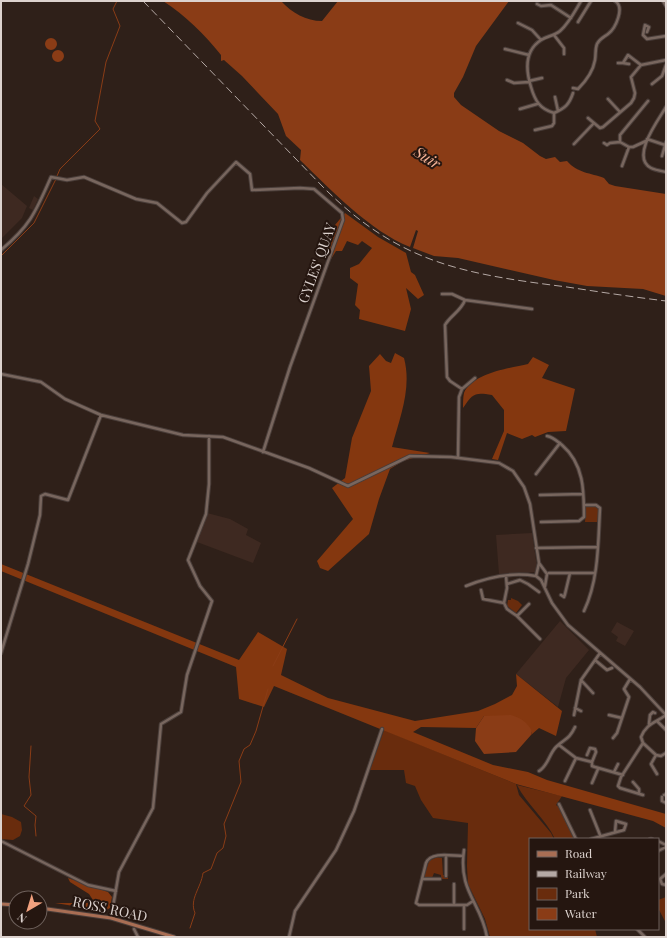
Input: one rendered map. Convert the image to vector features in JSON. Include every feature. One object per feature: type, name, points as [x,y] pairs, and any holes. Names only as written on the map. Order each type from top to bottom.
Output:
[{"type":"main road","name":"ROSS ROAD","points":[[48,909],[111,918],[174,937]]},
{"type":"street","points":[[573,93],[570,104],[563,110],[554,113],[545,110],[537,104],[529,82],[527,70],[529,55],[541,40],[561,31],[581,1]]},
{"type":"street","points":[[578,22],[591,1]]},
{"type":"street","points":[[572,88],[578,89],[585,82],[593,65],[596,46],[599,40],[613,29],[620,11],[620,6],[616,1]]},
{"type":"street","points":[[664,1],[666,6]]},
{"type":"street","points":[[537,4],[541,6],[551,5],[571,18]]},
{"type":"street","points":[[518,23],[532,30],[541,40]]},
{"type":"street","points":[[647,32],[649,28],[645,25],[643,35],[647,39],[666,36]]},
{"type":"street","points":[[554,35],[564,48],[564,54]]},
{"type":"street","points":[[505,49],[529,55]]},
{"type":"street","points":[[623,63],[628,55],[641,65]]},
{"type":"street","points":[[588,118],[600,128],[603,127],[634,98],[635,93],[631,77],[641,65],[666,61]]},
{"type":"street","points":[[618,63],[629,64]]},
{"type":"street","points":[[652,84],[662,76],[666,65]]},
{"type":"street","points":[[507,80],[514,83],[529,82],[542,78]]},
{"type":"street","points":[[555,97],[558,111]]},
{"type":"street","points":[[608,99],[620,112]]},
{"type":"street","points":[[620,142],[619,137],[621,133],[648,101]]},
{"type":"street","points":[[520,109],[537,104]]},
{"type":"street","points":[[666,107],[647,140],[643,155],[645,163],[651,168],[666,172]]},
{"type":"street","points":[[535,130],[552,126],[554,123],[554,113]]},
{"type":"street","points":[[574,144],[594,123]]},
{"type":"street","points":[[604,143],[607,146],[610,143],[620,142],[628,147],[633,147],[647,140],[665,143],[662,156]]},
{"type":"street","points":[[622,166],[628,147]]},
{"type":"street","name":"GYLES' QUAY","points":[[1,250],[16,237],[32,219],[51,176],[67,180],[84,177],[136,199],[157,203],[182,223],[186,222],[207,193],[236,162],[250,174],[252,190],[300,188],[314,189],[342,213],[343,220],[290,367],[263,452]]},
{"type":"street","points":[[442,294],[452,294],[465,300],[532,309]]},
{"type":"street","points":[[462,389],[450,381],[447,377],[444,326],[449,318],[457,312],[465,300]]},
{"type":"street","points":[[1,374],[41,382],[65,399],[101,415],[183,435],[223,437],[309,468],[348,486],[410,456],[458,458],[499,463],[517,475],[524,487],[530,504],[539,563],[542,569],[546,572],[545,586]]},
{"type":"street","points":[[458,458],[459,397],[462,389],[475,378]]},
{"type":"street","points":[[1,653],[26,574],[40,515],[41,496],[45,494],[68,500],[101,415]]},
{"type":"street","points":[[111,918],[119,872],[153,808],[161,724],[180,712],[184,685],[212,601],[200,586],[188,560],[206,514],[209,484],[209,436]]},
{"type":"street","points":[[541,522],[582,520],[584,517],[583,494],[579,466],[570,452],[553,438],[547,436]]},
{"type":"street","points":[[536,474],[560,443]]},
{"type":"street","points":[[540,495],[583,494]]},
{"type":"street","points":[[584,505],[599,506],[598,547],[595,573],[589,599],[584,611]]},
{"type":"street","points":[[536,548],[598,547]]},
{"type":"street","points":[[539,563],[537,573],[545,586],[552,603],[563,619],[630,679],[666,715],[649,724]]},
{"type":"street","points":[[466,586],[484,579],[530,575],[537,573],[542,569]]},
{"type":"street","points":[[549,573],[595,573]]},
{"type":"street","points":[[561,595],[564,597],[570,573]]},
{"type":"street","points":[[506,576],[507,588],[504,602],[505,608],[517,616],[540,639]]},
{"type":"street","points":[[541,580],[545,578]]},
{"type":"street","points":[[507,584],[520,580],[539,592]]},
{"type":"street","points":[[534,588],[537,584]]},
{"type":"street","points":[[481,590],[484,599],[504,602]]},
{"type":"street","points":[[517,616],[529,604]]},
{"type":"street","points":[[574,715],[581,680],[600,653]]},
{"type":"street","points":[[595,660],[607,670],[612,668]]},
{"type":"street","points":[[613,738],[617,733],[629,697],[624,686],[630,679]]},
{"type":"street","points":[[581,680],[593,693]]},
{"type":"street","points":[[575,708],[581,711]]},
{"type":"street","points":[[655,712],[650,714],[649,724],[641,737],[643,743],[656,755],[661,756],[666,753]]},
{"type":"street","points":[[609,715],[622,718]]},
{"type":"street","points":[[657,721],[666,730]]},
{"type":"street","points":[[539,771],[543,769],[554,749],[569,737],[575,727]]},
{"type":"street","points":[[289,937],[295,911],[336,850],[354,811],[382,729]]},
{"type":"street","points":[[643,743],[623,775],[618,787],[643,795]]},
{"type":"street","points":[[559,745],[576,758],[592,762]]},
{"type":"street","points":[[598,747],[592,762],[592,766],[623,775]]},
{"type":"street","points":[[587,755],[592,748],[595,749],[596,752]]},
{"type":"street","points":[[656,755],[651,764],[657,774]]},
{"type":"street","points":[[565,781],[576,758]]},
{"type":"street","points":[[614,772],[618,764]]},
{"type":"street","points":[[592,783],[598,768]]},
{"type":"street","points":[[633,782],[639,789],[639,793]]},
{"type":"street","points":[[664,795],[662,800],[666,803]]},
{"type":"street","points":[[559,804],[576,838]]},
{"type":"street","points":[[590,810],[600,835]]},
{"type":"street","points":[[593,838],[600,835],[624,830],[626,824],[616,820],[616,831]]},
{"type":"street","points":[[1,842],[88,885],[116,891]]},
{"type":"street","points":[[464,850],[465,884],[482,920],[487,937]]},
{"type":"street","points":[[446,856],[446,876]]},
{"type":"street","points":[[464,856],[430,858],[426,863],[416,904],[464,905],[473,901]]},
{"type":"street","points":[[434,874],[434,879]]},
{"type":"street","points":[[666,874],[660,879],[661,883],[666,885]]},
{"type":"street","points":[[422,879],[440,879]]},
{"type":"street","points":[[454,884],[454,905]]},
{"type":"street","points":[[454,892],[459,892]]},
{"type":"street","points":[[464,905],[464,929]]},
{"type":"street","points":[[134,929],[138,937]]},
{"type":"shaded area","points":[[1,184],[27,206],[22,218],[1,239]]},
{"type":"shaded area","points":[[34,196],[38,199],[33,210],[29,208]]},
{"type":"shaded area","points":[[345,213],[378,237],[406,253],[411,272],[415,275],[424,295],[418,299],[406,288],[411,309],[405,331],[359,319],[360,310],[355,305],[358,284],[350,278],[350,268],[359,264],[372,248],[362,241],[358,245],[347,241],[342,251],[336,251],[331,259],[325,258],[335,225]]},
{"type":"shaded area","points":[[395,353],[404,358],[407,380],[404,402],[392,447],[430,453],[403,461],[390,469],[379,499],[369,534],[328,571],[320,568],[317,561],[353,519],[332,488],[345,478],[352,438],[371,391],[369,366],[380,354],[386,361],[391,363]]},
{"type":"shaded area","points":[[533,357],[549,365],[542,378],[575,389],[566,431],[548,432],[535,437],[532,435],[522,439],[507,433],[498,460],[492,459],[504,431],[504,410],[492,395],[482,394],[475,395],[469,399],[463,408],[464,393],[468,386],[483,376],[492,372],[528,364]]},
{"type":"shaded area","points":[[207,513],[230,519],[248,529],[246,535],[261,543],[253,563],[197,542]]},
{"type":"shaded area","points":[[532,533],[537,567],[536,572],[499,574],[496,535]]},
{"type":"shaded area","points":[[1,564],[239,660],[258,632],[287,649],[281,675],[328,698],[415,721],[478,711],[495,704],[512,695],[517,686],[516,674],[562,711],[556,736],[539,728],[531,735],[532,731],[484,716],[476,728],[421,727],[413,732],[493,765],[528,772],[547,780],[666,814],[666,828],[653,821],[516,784],[274,686],[264,707],[239,699],[236,667],[1,571]]},
{"type":"shaded area","points":[[560,621],[589,650],[566,678],[558,707],[516,674]]},
{"type":"shaded area","points":[[617,622],[634,631],[625,646],[616,641],[618,637],[611,632]]},
{"type":"shaded area","points":[[68,878],[108,892],[112,897],[110,908],[105,911],[55,903],[95,903],[89,894],[70,882]]},
{"type":"green space","points":[[586,506],[598,507],[598,522],[585,522]]},
{"type":"green space","points":[[511,598],[518,601],[522,605],[516,613],[507,606],[508,600],[511,600]]},
{"type":"green space","points":[[384,730],[516,784],[519,795],[554,838],[529,838],[529,930],[595,930],[597,937],[490,937],[485,919],[468,884],[468,823],[433,818],[421,800],[415,786],[406,783],[404,770],[370,770]]},
{"type":"green space","points":[[517,785],[562,796],[556,805],[559,807],[574,838],[554,838],[547,825]]},
{"type":"green space","points":[[1,814],[12,817],[21,822],[22,830],[20,836],[13,840],[1,839]]},
{"type":"green space","points":[[437,857],[442,858],[443,875],[448,875],[448,879],[441,879],[441,875],[434,873],[432,878],[424,877],[429,861]]},
{"type":"green space","points":[[666,897],[666,923],[659,910],[659,900]]},
{"type":"water","name":"Suir","points":[[163,1],[281,1],[300,16],[310,20],[322,21],[338,1],[509,1],[476,46],[463,77],[454,93],[454,97],[461,105],[499,131],[523,143],[546,159],[555,157],[560,162],[567,161],[575,168],[604,178],[609,184],[615,186],[666,194],[666,296],[643,289],[587,286],[458,258],[434,256],[413,248],[418,231],[416,230],[410,247],[395,240],[380,231],[352,209],[300,160],[301,150],[286,136],[278,114],[242,76],[224,60],[221,61],[221,55],[194,26]]},
{"type":"water","points":[[49,38],[53,38],[57,44],[53,50],[49,50],[45,46],[45,42]]},
{"type":"water","points":[[56,50],[60,50],[64,56],[60,62],[56,62],[52,58],[52,54]]},
{"type":"water","points":[[511,715],[526,723],[532,731],[531,735],[516,752],[484,754],[475,741],[476,728],[484,716]]},
{"type":"waterway","points":[[57,176],[60,169],[100,129],[95,121],[106,62],[120,26],[113,9],[117,1]]},
{"type":"waterway","points":[[1,256],[34,223],[56,179]]},
{"type":"waterway","points":[[273,666],[297,619]]},
{"type":"waterway","points":[[190,928],[195,913],[193,903],[194,898],[203,873],[211,869],[217,853],[223,848],[226,836],[224,824],[241,782],[239,761],[244,749],[250,745],[256,731],[268,689]]},
{"type":"waterway","points":[[31,746],[29,777],[31,795],[24,806],[36,816],[36,836]]},
{"type":"railway","points":[[143,1],[324,188],[352,214],[380,234],[407,249],[436,261],[465,270],[497,277],[666,301]]}]
